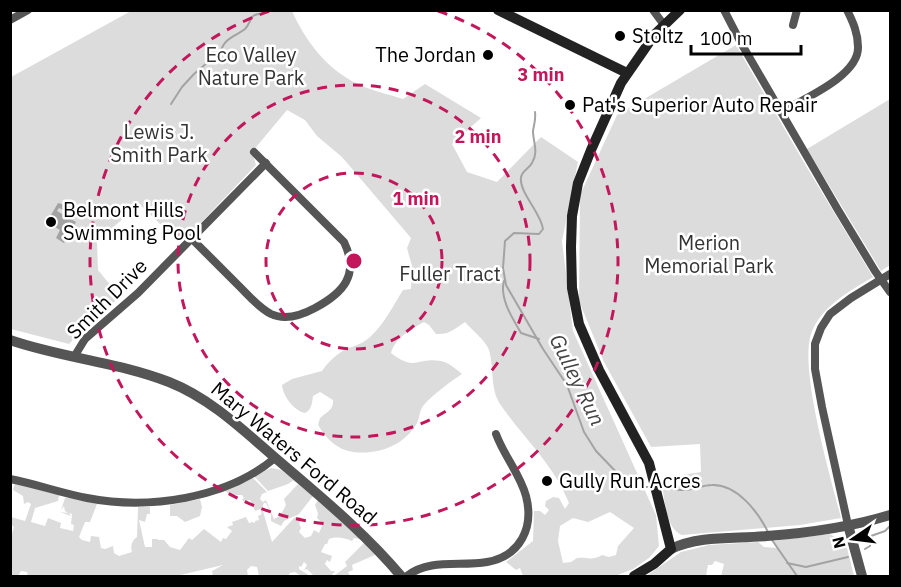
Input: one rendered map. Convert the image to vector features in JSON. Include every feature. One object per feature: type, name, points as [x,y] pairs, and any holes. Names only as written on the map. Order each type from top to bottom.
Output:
[{"type":"main road","points":[[498,10],[627,73]]},
{"type":"main road","points":[[634,576],[654,564],[671,549],[646,454],[608,387],[587,345],[576,316],[572,288],[571,231],[578,183],[627,73],[664,25],[680,10]]},
{"type":"street","points":[[10,20],[28,10]]},
{"type":"street","points":[[653,10],[664,25]]},
{"type":"street","points":[[724,10],[838,210],[891,292]]},
{"type":"street","points":[[793,25],[797,10]]},
{"type":"street","points":[[781,112],[844,75],[854,62],[858,49],[856,30],[847,10]]},
{"type":"street","points":[[191,238],[270,314],[288,317],[298,315],[328,301],[340,292],[350,272],[349,254],[344,242],[254,152]]},
{"type":"street","name":"Smith Drive","points":[[74,357],[85,339],[138,292],[266,163]]},
{"type":"street","points":[[862,576],[848,525],[822,407],[815,369],[815,344],[830,314],[891,274]]},
{"type":"street","name":"Mary Waters Ford Road","points":[[10,340],[155,376],[185,389],[215,407],[366,536],[401,576]]},
{"type":"street","points":[[408,576],[416,570],[431,566],[490,562],[504,556],[525,536],[529,519],[526,498],[496,434]]},
{"type":"street","points":[[10,479],[98,500],[124,503],[152,502],[187,497],[219,488],[258,470],[275,458]]},
{"type":"street","points":[[671,549],[690,542],[770,536],[848,525],[891,515]]},
{"type":"green space","points":[[131,11],[292,11],[303,33],[318,53],[336,71],[347,78],[369,89],[403,99],[425,84],[481,118],[452,144],[467,172],[497,182],[541,137],[578,162],[562,241],[573,331],[656,515],[659,546],[649,558],[633,569],[615,576],[523,576],[520,568],[516,570],[506,562],[533,541],[534,511],[540,511],[545,515],[549,510],[545,506],[546,501],[553,497],[559,498],[565,509],[569,503],[546,463],[500,404],[493,385],[489,350],[482,339],[465,322],[444,334],[436,334],[424,322],[404,334],[393,348],[391,353],[406,362],[441,361],[462,374],[427,402],[412,431],[390,447],[362,453],[342,449],[325,435],[318,425],[320,418],[331,409],[333,400],[320,392],[313,396],[310,408],[305,413],[290,402],[284,394],[282,385],[292,379],[322,371],[340,353],[371,336],[403,290],[411,289],[412,266],[407,248],[411,238],[342,157],[317,136],[305,120],[287,110],[252,152],[256,165],[193,231],[186,232],[177,240],[139,204],[97,242],[98,270],[120,297],[92,320],[69,344],[11,329],[11,77]],"holes":[[[610,512],[634,528],[618,546],[616,555],[577,558],[563,563],[558,541],[560,526],[573,518],[588,522]]]},
{"type":"green space","name":"Merion Memorial Park","points":[[736,45],[873,277],[829,307],[811,334],[808,351],[809,372],[818,425],[841,518],[800,525],[682,535],[676,531],[669,520],[662,485],[679,485],[682,475],[701,472],[700,444],[651,447],[604,362],[579,301],[580,195],[617,115]]},
{"type":"green space","points":[[890,99],[890,265],[881,271],[807,149]]},
{"type":"green space","points":[[271,468],[281,470],[294,480],[268,491],[254,476]]},
{"type":"green space","points":[[252,477],[267,492],[262,494],[260,499],[263,502],[266,500],[274,519],[280,516],[286,505],[284,499],[298,484],[313,496],[299,514],[284,521],[281,526],[271,521],[271,513],[264,503],[262,508],[272,542],[295,517],[302,519],[299,523],[301,528],[299,532],[305,538],[311,536],[314,530],[319,533],[323,524],[317,518],[315,505],[318,500],[360,539],[354,538],[352,541],[335,538],[329,539],[325,544],[321,552],[332,556],[330,562],[327,560],[325,564],[331,571],[335,571],[331,576],[314,576],[307,569],[304,570],[307,565],[304,562],[299,569],[310,576],[301,576],[295,572],[288,576],[259,576],[257,567],[251,566],[247,570],[248,576],[213,576],[212,571],[223,565],[176,576],[28,576],[27,572],[21,571],[18,576],[11,576],[10,541],[14,527],[11,524],[11,517],[25,521],[31,504],[28,502],[24,504],[23,496],[13,490],[15,483],[59,495],[58,501],[35,508],[31,522],[45,526],[48,518],[61,523],[60,528],[73,531],[72,514],[69,513],[71,516],[60,512],[68,513],[64,506],[61,510],[65,498],[97,504],[90,522],[85,522],[79,537],[90,542],[91,536],[99,537],[101,548],[113,546],[114,553],[119,556],[132,552],[132,543],[137,537],[138,507],[150,507],[150,514],[147,514],[145,522],[139,520],[145,547],[152,547],[152,539],[157,539],[164,540],[170,547],[180,550],[189,538],[192,540],[204,529],[221,542],[232,531],[227,527],[233,525],[232,522],[246,517],[249,523],[255,523],[259,520],[258,516],[262,514],[260,509],[255,511],[250,500],[244,502],[242,495],[230,495],[224,490]]},
{"type":"green space","points":[[200,499],[202,507],[200,516],[185,522],[177,516],[170,516],[170,505]]},
{"type":"green space","points":[[830,534],[846,544],[854,576],[721,576],[724,564],[715,561],[712,565],[708,565],[706,576],[646,576],[681,552],[709,545],[758,542],[764,547],[777,548],[773,541]]},
{"type":"green space","points":[[365,542],[377,554],[352,565],[353,570],[348,572],[350,576],[334,576],[347,566],[345,562]]},
{"type":"shaded area","points":[[58,203],[70,206],[67,212],[59,208],[57,211],[76,222],[64,243],[56,238],[60,230],[47,222]]},
{"type":"waterway","points":[[171,104],[194,74],[221,51],[228,40],[245,29],[253,16],[262,14],[264,10]]},
{"type":"waterway","name":"Gulley Run","points":[[535,112],[533,131],[535,155],[531,165],[522,174],[521,184],[543,229],[539,234],[514,233],[505,241],[503,268],[506,285],[567,385],[584,432],[596,451],[621,477],[641,487],[651,487]]},
{"type":"waterway","points":[[504,281],[505,301],[521,333],[539,339]]},
{"type":"waterway","name":"Gulley Run","points":[[660,487],[680,490],[712,485],[730,489],[746,501],[759,516],[768,532]]},
{"type":"waterway","points":[[865,549],[870,546],[871,536],[885,531],[890,526]]},
{"type":"waterway","name":"Gulley Run","points":[[772,540],[797,576]]},
{"type":"waterway","points":[[787,563],[806,567],[848,557]]},
{"type":"place","name":"Stoltz","points":[[620,36]]},
{"type":"place","name":"The Jordan","points":[[488,55]]},
{"type":"place","name":"Pat's Superior Auto Repair","points":[[570,105]]},
{"type":"place","name":"Belmont Hills Swimming Pool","points":[[51,222]]},
{"type":"place","name":"Gully Run Acres","points":[[547,481]]},
{"type":"park label","name":"Eco Valley Nature Park","points":[[251,66]]},
{"type":"park label","name":"Lewis J. Smith Park","points":[[159,144]]},
{"type":"park label","name":"Fuller Tract","points":[[450,274]]}]
